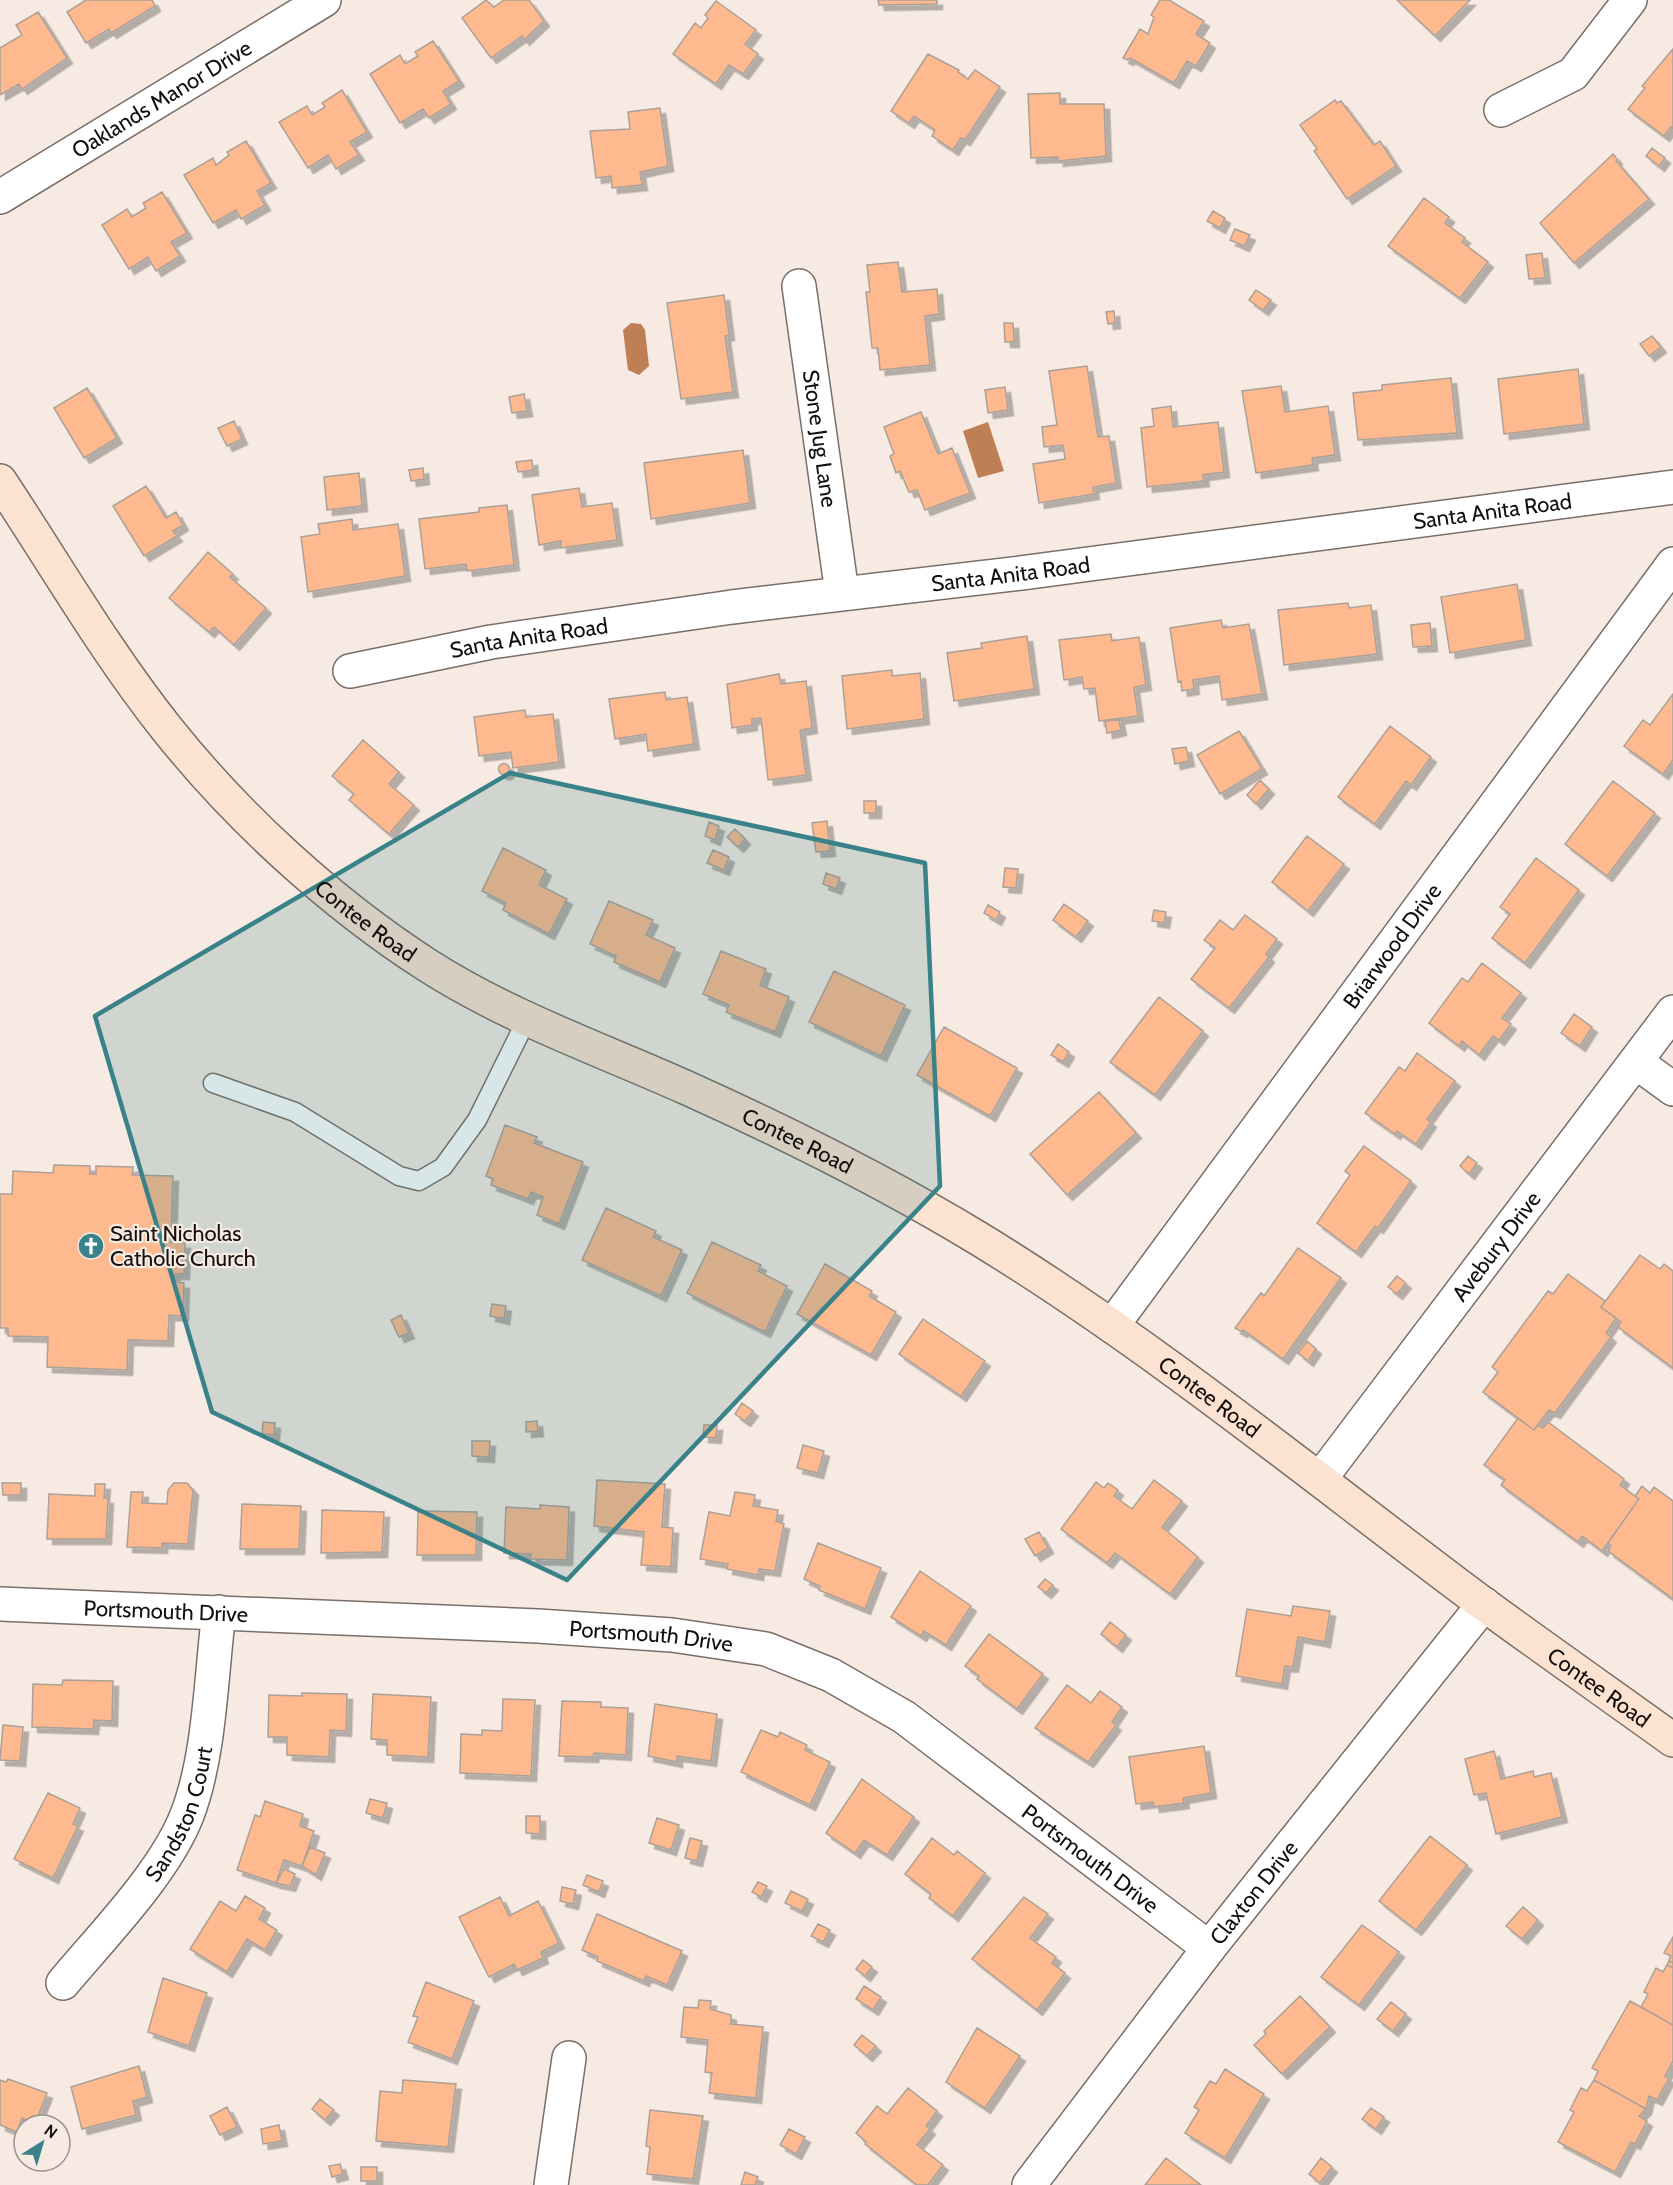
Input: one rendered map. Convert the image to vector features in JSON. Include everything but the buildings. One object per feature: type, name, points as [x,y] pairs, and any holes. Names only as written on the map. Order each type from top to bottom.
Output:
[{"type":"street","name":"Oaklands Manor Drive","points":[[0,197],[324,0]]},
{"type":"street","points":[[1501,110],[1573,74],[1630,0]]},
{"type":"street","name":"Stone Jug Lane","points":[[799,286],[842,593]]},
{"type":"street","name":"Contee Road","points":[[0,481],[123,670],[166,728],[209,778],[285,853],[360,917],[430,967],[476,994],[701,1095],[851,1167],[983,1242],[1112,1326],[1320,1479],[1484,1604],[1673,1740]]},
{"type":"street","name":"Santa Anita Road","points":[[350,671],[491,642],[842,593],[1021,573],[1673,487]]},
{"type":"street","name":"Briarwood Drive","points":[[1112,1326],[1673,564]]},
{"type":"street","name":"Avebury Drive","points":[[1320,1479],[1673,1012]]},
{"type":"street","points":[[1636,1062],[1673,1089]]},
{"type":"street","name":"Portsmouth Drive","points":[[0,1604],[538,1626],[672,1635],[765,1649],[795,1659],[862,1691],[904,1717],[1209,1948]]},
{"type":"street","name":"Claxton Drive","points":[[1029,2185],[1209,1948],[1484,1604]]},
{"type":"street","name":"Sandston Court","points":[[63,1983],[155,1870],[187,1815],[200,1768],[219,1612]]},
{"type":"street","points":[[551,2185],[569,2058]]},
{"type":"lane","points":[[213,1083],[295,1112],[399,1176],[419,1181],[442,1167],[477,1120],[527,1018]]},
{"type":"highlighted area","points":[[510,773],[925,863],[940,1186],[567,1580],[212,1412],[95,1016]]},
{"type":"shaded area","points":[[631,323],[641,324],[645,330],[649,366],[639,375],[628,370],[623,330]]},
{"type":"shaded area","points":[[988,422],[1004,471],[978,478],[963,431]]},
{"type":"place","name":"Saint Nicholas Catholic Church","points":[[91,1246]]}]
